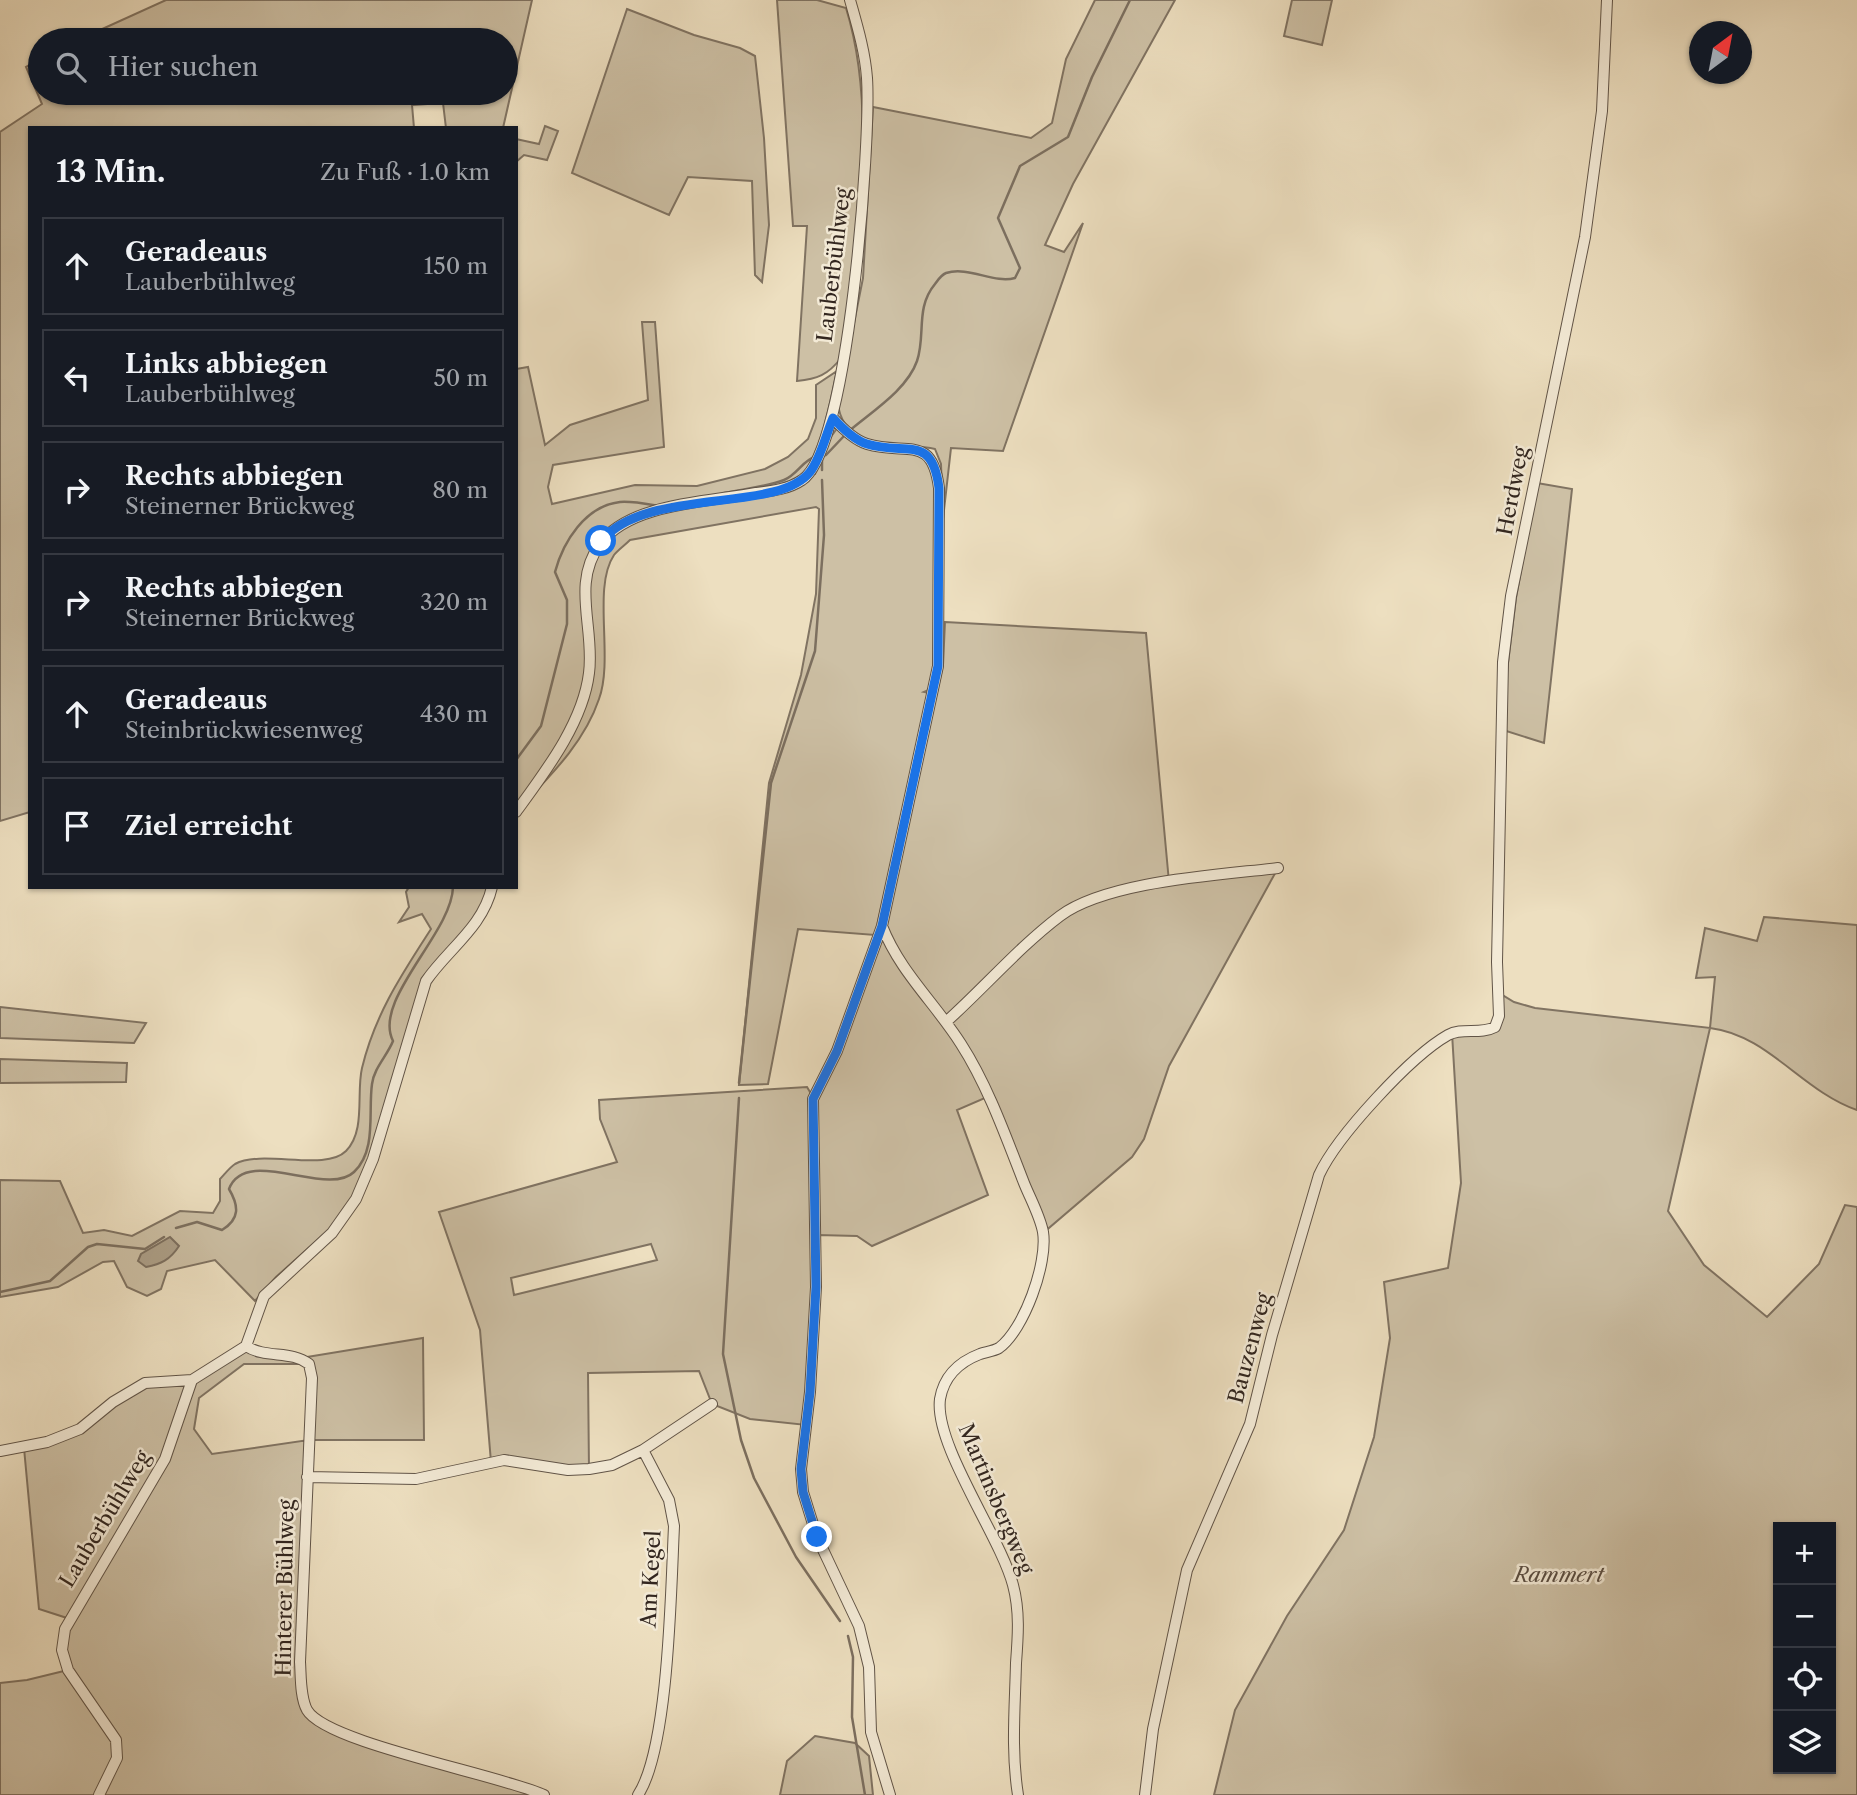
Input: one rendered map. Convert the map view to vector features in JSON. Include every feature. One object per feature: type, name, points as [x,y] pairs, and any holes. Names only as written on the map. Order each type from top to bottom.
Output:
[{"type":"street","name":"Lauberbühlweg","points":[[518,809],[556,753],[577,713],[589,675],[590,653],[584,579],[590,558],[614,527],[646,513],[779,489],[802,480],[813,468],[833,418],[852,313],[867,148],[867,76],[850,0]]},
{"type":"street","name":"Herdweg","points":[[1499,993],[1498,880],[1503,663],[1511,596],[1585,237],[1602,111],[1606,0]]},
{"type":"street","points":[[833,418],[857,440],[866,444],[923,452],[936,466],[939,488],[938,666],[882,926],[837,1051],[813,1099],[816,1287],[810,1392],[801,1469],[803,1492],[817,1537],[859,1626],[869,1667],[872,1732],[891,1795]]},
{"type":"street","points":[[946,1023],[1062,915],[1120,892],[1181,880],[1278,868]]},
{"type":"street","points":[[0,1451],[47,1442],[80,1429],[113,1402],[145,1384],[192,1380],[246,1346],[264,1297],[332,1233],[356,1199],[373,1158],[426,981],[441,959],[474,927],[488,905],[492,889]]},
{"type":"street","name":"Martinsbergweg","points":[[882,926],[893,952],[910,978],[962,1046],[987,1096],[1043,1233],[1034,1285],[1023,1321],[997,1349],[967,1360],[952,1371],[940,1400],[941,1418],[957,1463],[1002,1553],[1013,1585],[1018,1614],[1014,1726],[1018,1795]]},
{"type":"street","name":"Bauzenweg","points":[[1145,1795],[1153,1729],[1187,1570],[1250,1424],[1272,1335],[1319,1175],[1328,1156],[1351,1126],[1428,1048],[1452,1032],[1486,1032],[1495,1027],[1499,1016],[1499,993]]},
{"type":"street","name":"Hinterer Bühlweg","points":[[246,1346],[256,1353],[301,1358],[309,1364],[312,1378],[300,1662],[306,1708],[319,1724],[343,1735],[484,1773],[544,1795]]},
{"type":"street","name":"Lauberbühlweg","points":[[99,1795],[117,1759],[116,1740],[68,1670],[62,1650],[65,1629],[165,1459],[192,1380]]},
{"type":"street","points":[[307,1477],[416,1479],[504,1460],[568,1470],[612,1465],[643,1450],[712,1404]]},
{"type":"street","name":"Am Kegel","points":[[638,1795],[650,1770],[660,1709],[674,1526],[669,1500],[643,1450]]},
{"type":"green space","points":[[166,0],[532,0],[518,62],[518,28],[104,28]]},
{"type":"green space","points":[[777,0],[817,0],[846,8],[856,50],[861,93],[861,182],[841,358],[822,375],[797,381],[807,226],[793,226]]},
{"type":"green space","points":[[1095,0],[1175,0],[1073,184],[1045,245],[1064,252],[1083,223],[1003,451],[951,448],[943,519],[941,464],[935,449],[890,444],[861,437],[850,429],[842,418],[838,403],[863,278],[873,107],[1031,138],[1052,123],[1066,59]]},
{"type":"green space","points":[[1292,0],[1332,0],[1322,45],[1284,36]]},
{"type":"green space","points":[[627,9],[694,35],[740,48],[755,56],[764,138],[769,225],[762,282],[755,275],[752,181],[688,177],[669,215],[572,173]]},
{"type":"green space","points":[[40,105],[412,105],[414,126],[28,126],[28,813],[0,821],[0,132]]},
{"type":"green space","points":[[443,105],[508,105],[503,126],[446,126]]},
{"type":"green space","points":[[545,126],[558,131],[547,160],[524,155],[518,160],[518,139],[539,144]]},
{"type":"green space","points":[[642,322],[655,322],[664,447],[553,465],[548,487],[552,504],[635,485],[697,486],[765,469],[788,457],[808,439],[816,418],[816,385],[837,371],[821,438],[804,475],[815,474],[828,441],[838,427],[851,439],[925,457],[937,488],[936,665],[931,689],[924,692],[929,693],[875,935],[798,929],[768,1084],[739,1085],[769,783],[801,675],[816,594],[819,509],[816,507],[630,540],[617,551],[608,569],[604,586],[605,664],[599,699],[575,746],[518,810],[518,369],[528,367],[545,445],[570,425],[648,400]]},
{"type":"green space","points":[[1537,483],[1572,489],[1544,743],[1500,729],[1516,598]]},
{"type":"green space","points":[[945,622],[1146,633],[1169,882],[1278,868],[1169,1066],[1144,1139],[1132,1157],[1043,1233],[987,1097],[957,1110],[988,1195],[872,1246],[857,1236],[818,1235],[806,1425],[750,1419],[712,1404],[699,1371],[588,1373],[589,1469],[491,1462],[480,1330],[439,1212],[617,1162],[600,1119],[599,1100],[807,1087],[813,1097],[889,911],[943,665]],"holes":[[[651,1244],[657,1260],[514,1295],[511,1278]]]},
{"type":"green space","points":[[408,889],[490,889],[486,905],[424,980],[372,1158],[353,1196],[331,1228],[276,1277],[255,1301],[215,1260],[167,1271],[161,1289],[147,1296],[127,1287],[114,1261],[103,1262],[58,1287],[0,1297],[0,1180],[60,1181],[83,1233],[104,1230],[132,1236],[180,1211],[213,1213],[220,1201],[220,1179],[235,1164],[261,1159],[324,1160],[346,1151],[356,1133],[360,1078],[374,1030],[400,979],[431,929],[422,914],[399,922],[409,907]]},
{"type":"green space","points":[[1764,917],[1857,925],[1857,1110],[1819,1090],[1750,1041],[1710,1028],[1715,977],[1696,978],[1705,928],[1757,941]]},
{"type":"green space","name":"Rammert","points":[[1499,993],[1514,1002],[1535,1008],[1710,1028],[1668,1211],[1704,1265],[1767,1317],[1819,1264],[1845,1205],[1857,1207],[1857,1795],[1214,1795],[1235,1710],[1287,1616],[1344,1530],[1374,1437],[1390,1338],[1384,1282],[1448,1268],[1461,1183],[1452,1033],[1495,1027]]},
{"type":"green space","points":[[0,1007],[146,1023],[134,1043],[0,1038]]},
{"type":"green space","points":[[0,1059],[127,1063],[126,1082],[0,1083]]},
{"type":"green space","points":[[423,1338],[424,1440],[309,1440],[300,1662],[306,1708],[319,1724],[544,1795],[0,1795],[0,1683],[27,1680],[68,1670],[62,1650],[70,1619],[39,1609],[24,1448],[69,1434],[145,1383],[192,1380],[238,1349],[301,1358]],"holes":[[[244,1364],[309,1364],[309,1440],[212,1454],[194,1429],[199,1398]]]},
{"type":"green space","points":[[815,1736],[855,1743],[869,1756],[873,1795],[780,1795],[787,1761]]},
{"type":"shaded area","points":[[170,1237],[179,1246],[169,1258],[146,1267],[138,1261],[141,1254]]},
{"type":"waterway","points":[[849,431],[888,400],[912,372],[920,351],[925,302],[941,276],[955,271],[999,279],[1015,278],[1020,268],[998,218],[1020,166],[1068,137],[1092,77],[1130,0]]},
{"type":"waterway","points":[[821,456],[826,455],[844,436]]},
{"type":"waterway","points":[[724,493],[784,480],[815,457]]},
{"type":"waterway","points":[[822,459],[822,470]]},
{"type":"waterway","points":[[739,1083],[771,783],[815,651],[824,535],[822,480]]},
{"type":"waterway","points":[[518,757],[541,726],[567,624],[567,600],[555,572],[570,538],[586,518],[607,505],[625,502],[659,506]]},
{"type":"waterway","points":[[176,1228],[197,1222],[222,1230],[228,1226],[236,1212],[235,1201],[229,1189],[238,1177],[252,1171],[325,1179],[342,1178],[354,1172],[361,1163],[369,1142],[373,1078],[393,1041],[390,1024],[393,1006],[402,986],[440,925],[453,889]]},
{"type":"waterway","points":[[739,1098],[723,1354],[741,1440],[754,1478],[796,1557],[840,1621]]},
{"type":"waterway","points":[[0,1292],[50,1281],[88,1247],[97,1244],[145,1249],[164,1237]]},
{"type":"waterway","points":[[848,1636],[853,1657],[852,1717],[865,1795]]},
{"type":"route","points":[[601,541],[614,527],[646,513],[779,489],[802,480],[813,468],[833,418],[857,440],[866,444],[923,452],[931,457],[936,466],[939,488],[938,666],[882,926],[837,1051],[813,1099],[817,1208],[816,1287],[810,1392],[801,1469],[803,1492],[817,1537]]}]
